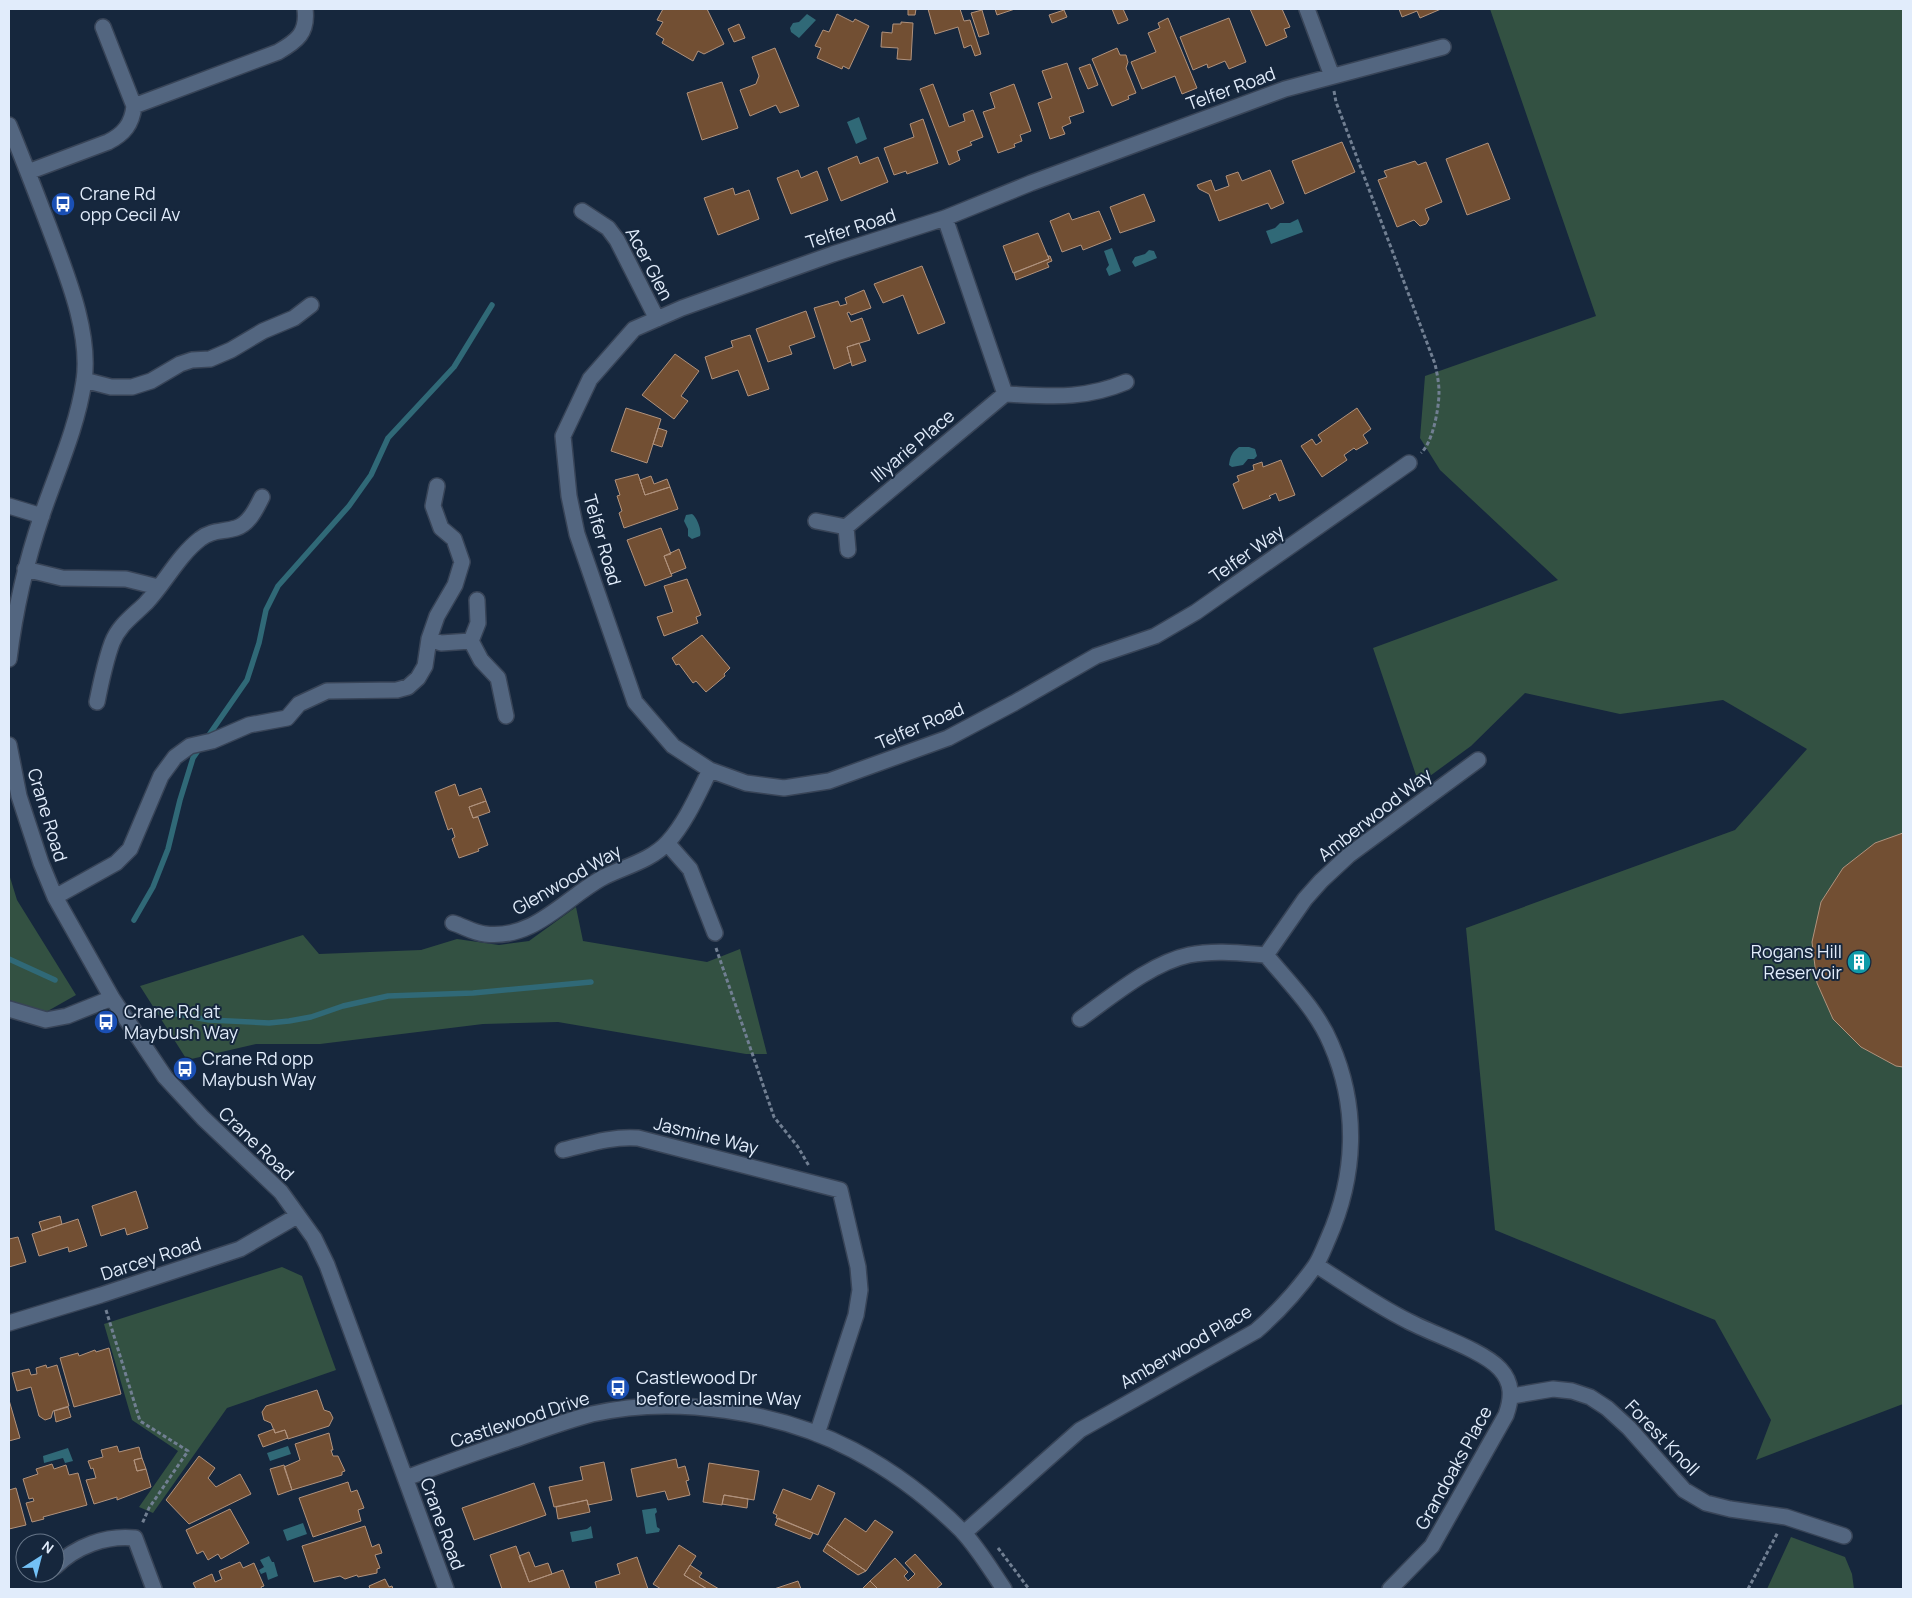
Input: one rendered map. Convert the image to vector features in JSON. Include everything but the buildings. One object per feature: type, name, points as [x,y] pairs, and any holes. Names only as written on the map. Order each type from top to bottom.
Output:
[{"type":"street","points":[[134,106],[278,52],[295,42],[299,36],[303,29],[305,9]]},
{"type":"street","points":[[1307,9],[1332,76]]},
{"type":"street","points":[[28,172],[108,142],[119,136],[133,118],[134,106],[103,27]]},
{"type":"street","name":"Telfer Road","points":[[1096,656],[948,738],[829,781],[784,788],[746,783],[710,770],[672,746],[635,702],[577,534],[569,496],[563,436],[590,379],[634,329],[682,308],[833,254],[945,218],[1031,183],[1285,89],[1443,47]]},
{"type":"street","points":[[9,125],[76,304],[84,341],[84,380],[76,418],[25,569],[9,659]]},
{"type":"street","name":"Acer Glen","points":[[582,211],[608,228],[617,240],[657,319]]},
{"type":"street","points":[[945,218],[1005,394],[1085,395],[1106,390],[1126,382]]},
{"type":"street","points":[[84,380],[111,387],[132,387],[167,373],[180,364],[192,360],[210,359],[231,350],[263,331],[294,318],[311,305]]},
{"type":"street","name":"Illyarie Place","points":[[846,527],[1005,394]]},
{"type":"street","name":"Telfer Way","points":[[1096,656],[1155,636],[1196,612],[1409,463]]},
{"type":"street","points":[[55,897],[116,862],[130,849],[161,776],[175,757],[190,746],[212,741],[249,725],[287,718],[299,704],[327,692],[397,690],[408,687],[418,678],[425,666],[429,639],[437,616],[455,585],[462,562],[454,539],[441,528],[433,506],[437,486]]},
{"type":"street","points":[[97,702],[112,642],[122,625],[146,603],[187,551],[201,538],[212,532],[237,528],[247,521],[256,510],[262,497]]},
{"type":"street","points":[[9,506],[42,516]]},
{"type":"street","points":[[816,521],[846,527],[848,550]]},
{"type":"street","points":[[25,569],[62,578],[126,579],[158,587]]},
{"type":"street","points":[[477,600],[478,623],[471,641],[481,660],[498,678],[506,716]]},
{"type":"street","points":[[429,639],[441,642],[471,641]]},
{"type":"street","name":"Crane Road","points":[[9,745],[19,796],[41,863],[55,897],[112,998],[165,1078],[203,1118],[281,1192],[314,1238],[327,1265],[446,1589]]},
{"type":"street","name":"Amberwood Way","points":[[1266,955],[1305,899],[1322,880],[1342,862],[1478,760]]},
{"type":"street","name":"Glenwood Way","points":[[452,923],[484,934],[511,933],[537,923],[601,879],[648,857],[667,843],[682,823],[710,770]]},
{"type":"street","points":[[667,843],[690,869],[715,933]]},
{"type":"street","points":[[1080,1019],[1116,993],[1166,963],[1188,956],[1207,953],[1266,955]]},
{"type":"street","name":"Amberwood Place","points":[[964,1533],[1080,1430],[1256,1331],[1274,1315],[1316,1265],[1339,1215],[1347,1178],[1352,1145],[1350,1106],[1342,1072],[1330,1042],[1310,1009],[1266,955]]},
{"type":"street","points":[[9,1009],[46,1020],[67,1016],[112,998]]},
{"type":"street","name":"Jasmine Way","points":[[563,1150],[623,1137],[638,1138],[840,1190],[858,1267],[860,1290],[856,1316],[817,1434]]},
{"type":"street","name":"Darcey Road","points":[[9,1323],[240,1249],[297,1216]]},
{"type":"street","name":"Grandoaks Place","points":[[1316,1265],[1407,1321],[1489,1359],[1500,1369],[1508,1381],[1512,1396],[1506,1415],[1432,1546],[1404,1584],[1390,1589]]},
{"type":"street","name":"Forest Knoll","points":[[1512,1396],[1553,1389],[1572,1391],[1590,1397],[1607,1408],[1629,1428],[1684,1490],[1706,1503],[1730,1509],[1786,1517],[1844,1536]]},
{"type":"street","name":"Castlewood Drive","points":[[406,1478],[555,1425],[593,1414],[641,1407],[684,1407],[732,1411],[780,1422],[817,1434],[853,1450],[892,1473],[931,1502],[964,1533],[1004,1589]]},
{"type":"street","points":[[65,1558],[100,1540],[121,1536],[135,1538],[154,1589]]},
{"type":"path","points":[[1332,76],[1336,102],[1436,364],[1439,392],[1436,421],[1425,449],[1409,463]]},
{"type":"path","points":[[715,933],[716,947],[774,1118],[805,1158],[810,1168],[809,1181]]},
{"type":"path","points":[[101,1295],[140,1421],[188,1451],[149,1508],[135,1538]]},
{"type":"path","points":[[1748,1589],[1786,1517]]},
{"type":"path","points":[[995,1543],[1029,1589]]},
{"type":"shaded area","points":[[1490,9],[1903,9],[1903,1404],[1756,1460],[1771,1420],[1715,1320],[1495,1230],[1466,928],[1735,830],[1807,749],[1723,700],[1620,714],[1525,693],[1471,746],[1419,784],[1373,648],[1558,580],[1440,470],[1420,438],[1425,376],[1596,316]]},
{"type":"shaded area","points":[[807,14],[816,20],[799,38],[791,32],[790,28],[793,23],[799,22]]},
{"type":"shaded area","points":[[859,117],[867,139],[856,144],[847,122]]},
{"type":"shaded area","points":[[1298,219],[1303,232],[1271,244],[1266,231],[1275,228],[1280,223],[1290,223]]},
{"type":"shaded area","points":[[1112,248],[1121,271],[1109,276],[1106,269],[1109,265],[1104,251]]},
{"type":"shaded area","points":[[1149,250],[1154,251],[1157,258],[1135,267],[1132,262],[1135,257],[1145,254]]},
{"type":"shaded area","points":[[1239,447],[1255,449],[1257,456],[1254,459],[1248,459],[1243,465],[1232,467],[1229,465],[1231,457]]},
{"type":"shaded area","points":[[692,514],[700,528],[700,536],[692,539],[688,536],[688,529],[684,521],[686,515]]},
{"type":"shaded area","points":[[9,874],[17,900],[76,995],[46,1012],[9,1000]]},
{"type":"shaded area","points":[[576,907],[583,941],[707,962],[740,949],[767,1054],[746,1054],[558,1022],[483,1024],[320,1044],[256,1044],[187,1060],[140,986],[303,935],[319,954],[421,950],[457,939],[499,945],[529,941]]},
{"type":"shaded area","points":[[282,1267],[302,1276],[336,1370],[227,1408],[153,1513],[139,1507],[178,1451],[132,1420],[104,1324]]},
{"type":"shaded area","points":[[288,1446],[291,1454],[270,1461],[267,1453]]},
{"type":"shaded area","points":[[68,1448],[73,1461],[65,1463],[63,1458],[44,1463],[43,1456]]},
{"type":"shaded area","points":[[656,1508],[657,1512],[655,1514],[657,1527],[660,1529],[659,1532],[646,1534],[642,1510]]},
{"type":"shaded area","points":[[303,1523],[307,1534],[287,1541],[283,1530]]},
{"type":"shaded area","points":[[591,1526],[593,1538],[572,1542],[570,1532],[587,1529]]},
{"type":"shaded area","points":[[1791,1537],[1845,1557],[1852,1574],[1854,1589],[1767,1589]]},
{"type":"shaded area","points":[[269,1556],[272,1562],[274,1562],[278,1576],[268,1580],[266,1572],[261,1574],[259,1570],[264,1567],[260,1560]]},
{"type":"waterway","points":[[134,920],[153,887],[168,849],[193,758],[247,680],[259,643],[266,610],[278,586],[349,506],[371,475],[388,438],[454,367],[492,305]]},
{"type":"waterway","points":[[9,959],[55,980]]},
{"type":"waterway","points":[[161,1011],[209,1020],[269,1023],[311,1017],[343,1006],[388,996],[473,993],[591,982]]},
{"type":"place","name":"Crane Rd opp Cecil Av","points":[[63,204]]},
{"type":"place","name":"Rogans Hill Reservoir","points":[[1859,962]]},
{"type":"place","name":"Crane Rd at Maybush Way","points":[[106,1022]]},
{"type":"place","name":"Crane Rd opp Maybush Way","points":[[185,1069]]},
{"type":"place","name":"Castlewood Dr before Jasmine Way","points":[[618,1388]]}]
